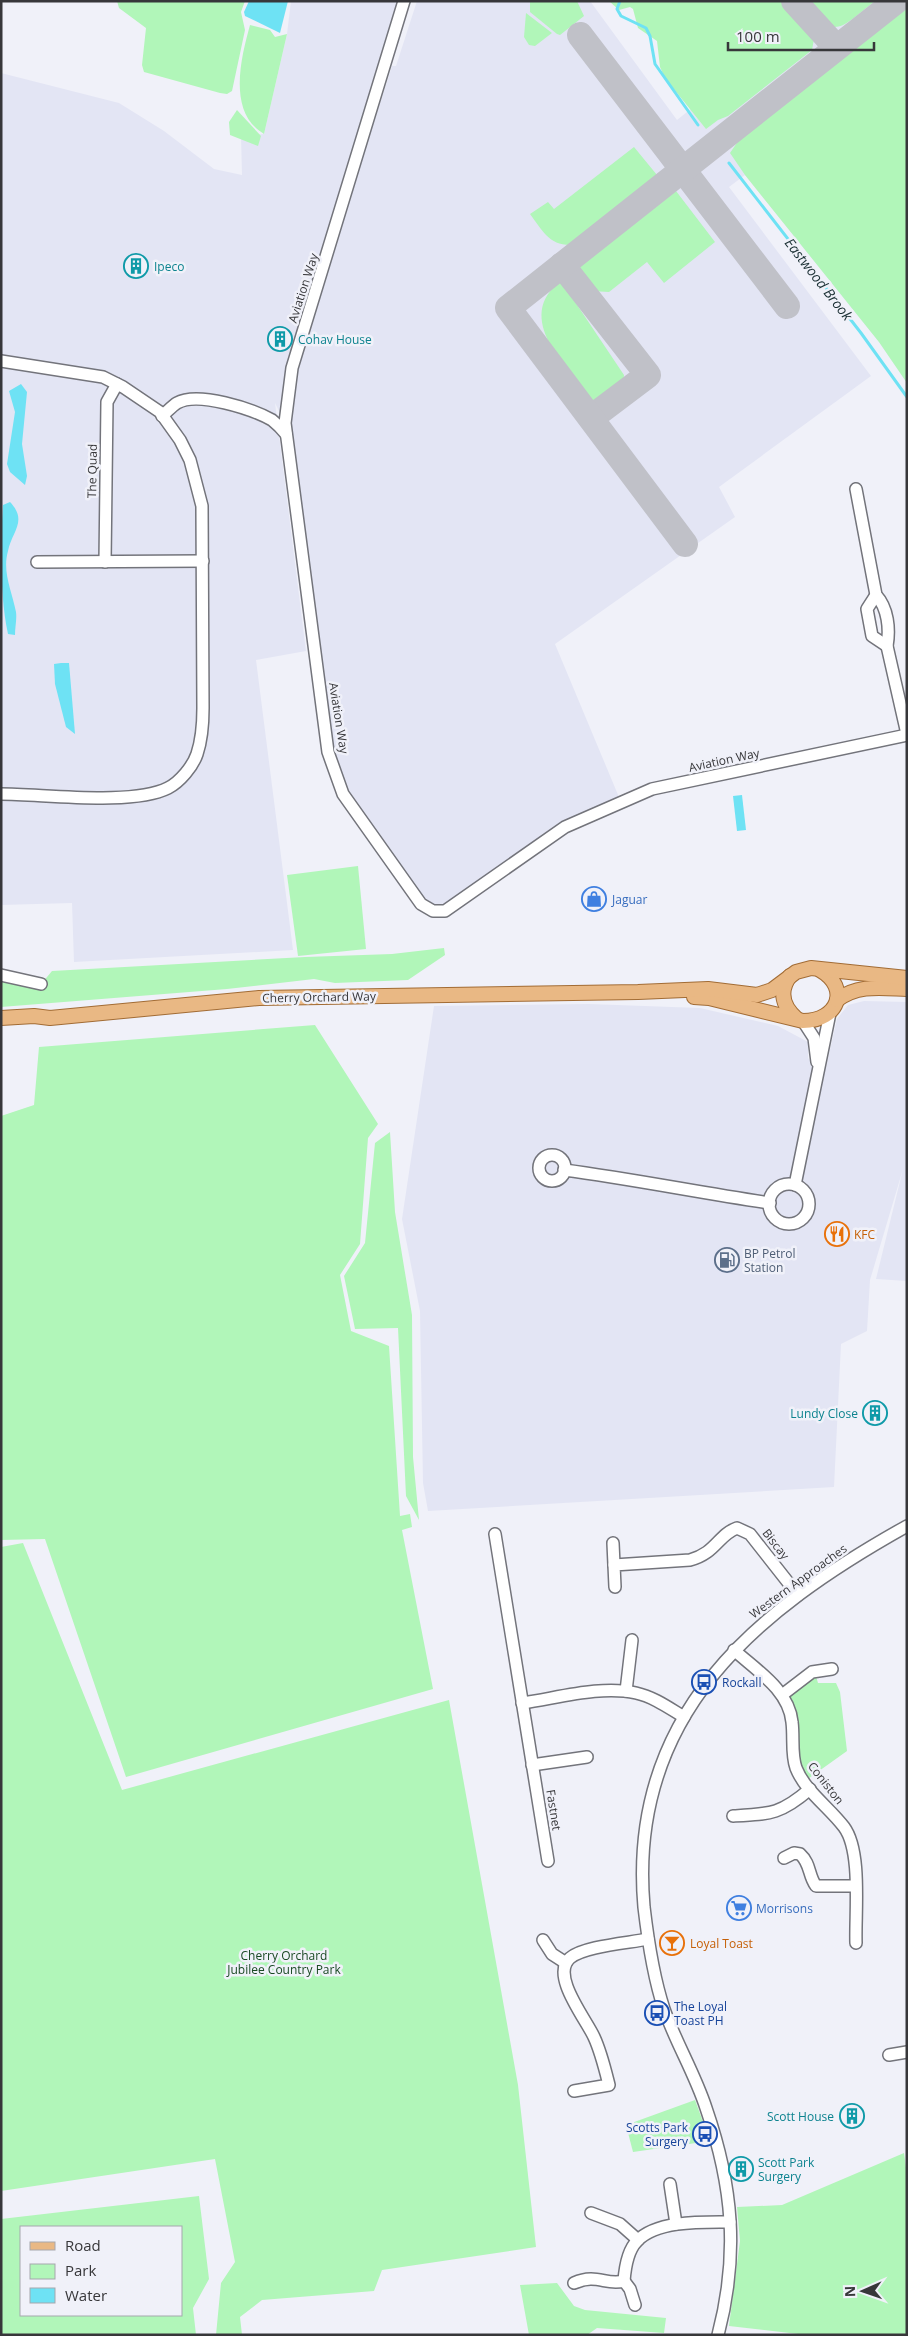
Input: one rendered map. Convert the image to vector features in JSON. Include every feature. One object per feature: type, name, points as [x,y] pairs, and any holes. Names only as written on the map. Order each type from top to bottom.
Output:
[{"type":"main road","name":"Cherry Orchard Way","points":[[1,1018],[34,1016],[50,1018],[259,998],[638,992],[708,989],[757,995],[772,990],[804,968],[907,978]]},
{"type":"main road","points":[[819,969],[832,979],[837,993],[837,1000]]},
{"type":"main road","points":[[790,976],[784,986],[784,1001],[789,1012],[800,1020]]},
{"type":"main road","points":[[830,1013],[837,1000],[845,993],[864,987],[907,989]]},
{"type":"main road","name":"Cherry Orchard Way","points":[[638,992],[709,998],[800,1020],[817,1021],[830,1013]]},
{"type":"main road","points":[[1,1026],[35,1022],[50,1018]]},
{"type":"street","name":"Aviation Way","points":[[404,1],[292,368],[285,423],[328,752],[343,794],[420,904],[434,911],[445,911],[565,827],[652,789],[907,734]]},
{"type":"street","points":[[1,361],[103,377],[144,400],[162,416],[187,454],[197,480],[202,506],[203,561],[202,735],[197,755],[180,779],[162,790],[126,797],[1,794]]},
{"type":"street","name":"The Quad","points":[[105,562],[107,402],[117,384]]},
{"type":"street","points":[[162,416],[177,403],[186,400],[226,403],[272,421],[286,434]]},
{"type":"street","points":[[856,489],[876,595],[884,603],[890,634],[887,646],[907,734]]},
{"type":"street","points":[[37,562],[203,561]]},
{"type":"street","points":[[876,595],[867,609],[872,636],[887,646]]},
{"type":"street","points":[[1,975],[41,984]]},
{"type":"street","points":[[795,1185],[830,1013]]},
{"type":"street","points":[[800,1020],[814,1038],[818,1071]]},
{"type":"street","points":[[564,1170],[637,1179],[711,1194],[770,1203]]},
{"type":"street","points":[[783,1185],[795,1185],[808,1197],[808,1209],[802,1219],[791,1224],[780,1221],[772,1214],[770,1203],[771,1197],[778,1188],[783,1185]]},
{"type":"street","name":"Western Approaches","points":[[719,2332],[732,2266],[728,2192],[716,2138],[701,2093],[664,2008],[648,1939],[643,1870],[648,1813],[656,1777],[684,1717],[703,1688],[734,1650],[757,1627],[844,1563],[907,1526]]},
{"type":"street","name":"Biscay","points":[[614,1565],[700,1558],[709,1553],[734,1529],[742,1528],[756,1540],[798,1595]]},
{"type":"street","points":[[495,1534],[522,1704],[599,1692],[626,1691],[648,1697],[684,1717]]},
{"type":"street","points":[[613,1543],[615,1587]]},
{"type":"street","points":[[626,1691],[632,1640]]},
{"type":"street","name":"Coniston","points":[[734,1650],[782,1695],[791,1713],[796,1766],[810,1789],[846,1829],[852,1851],[856,1943]]},
{"type":"street","points":[[782,1695],[812,1672],[832,1669]]},
{"type":"street","name":"Fastnet","points":[[522,1704],[548,1860]]},
{"type":"street","points":[[532,1765],[587,1757]]},
{"type":"street","points":[[733,1816],[775,1812],[786,1808],[810,1789]]},
{"type":"street","points":[[784,1858],[788,1855],[800,1854],[809,1865],[812,1880],[816,1886],[821,1888],[855,1886]]},
{"type":"street","points":[[574,2091],[609,2085],[593,2035],[567,1987],[564,1975],[566,1963],[570,1957],[586,1950],[648,1939]]},
{"type":"street","points":[[544,1940],[552,1954],[566,1963]]},
{"type":"street","points":[[889,2055],[907,2052]]},
{"type":"street","points":[[670,2184],[676,2224]]},
{"type":"street","points":[[591,2213],[620,2224],[638,2240]]},
{"type":"street","points":[[635,2305],[624,2281],[630,2252],[638,2240],[656,2230],[676,2224],[730,2222]]},
{"type":"street","points":[[574,2282],[593,2277],[613,2282],[624,2281]]},
{"type":"shaded area","points":[[291,1],[404,1],[360,147],[364,153],[392,66],[396,66],[417,1],[590,1],[677,120],[697,104],[635,1],[907,1],[907,383],[879,342],[745,175],[729,187],[871,376],[719,487],[735,517],[555,644],[621,802],[565,827],[445,911],[433,911],[343,794],[328,752],[285,423],[275,403],[306,651],[256,660],[293,950],[74,962],[72,903],[1,905],[1,73],[119,103],[164,131],[214,169],[242,175],[241,136],[264,134],[287,34]]},
{"type":"shaded area","points":[[864,1001],[907,1002],[907,1281],[876,1279],[903,1169],[870,1280],[867,1331],[841,1344],[834,1487],[428,1511],[423,1483],[420,1311],[402,1219],[434,1006],[589,1004],[700,1008],[778,1026],[808,1042],[808,1058],[818,1071],[826,1067],[837,1019],[848,1005]]},
{"type":"green space","points":[[117,1],[245,1],[241,12],[245,30],[232,91],[227,94],[220,93],[144,72],[142,65],[146,28],[119,8]]},
{"type":"green space","points":[[530,1],[577,1],[584,16],[560,35],[530,12]]},
{"type":"green space","points":[[609,1],[787,1],[813,30],[812,50],[728,116],[718,120],[706,129],[665,78],[660,67],[657,41],[638,28],[633,9],[630,7],[619,10]]},
{"type":"green space","points":[[800,1],[875,1],[852,19],[837,27],[822,22]]},
{"type":"green space","points":[[907,6],[907,383],[879,342],[745,175],[730,153],[743,134]]},
{"type":"green space","points":[[526,13],[552,33],[535,46],[529,45],[524,37]]},
{"type":"green space","points":[[250,25],[270,30],[275,37],[287,34],[264,134],[252,124],[245,112],[241,99],[241,68]]},
{"type":"green space","points":[[237,110],[261,136],[258,146],[230,135],[229,122]]},
{"type":"green space","points":[[634,147],[657,175],[570,245],[551,239],[542,231],[530,214],[548,202],[554,209]]},
{"type":"green space","points":[[676,191],[715,242],[664,283],[647,262],[609,292],[591,291],[578,274],[581,265]]},
{"type":"green space","points":[[561,281],[624,375],[623,387],[601,404],[592,402],[570,374],[549,343],[543,326],[542,310],[547,295]]},
{"type":"green space","points":[[358,866],[366,949],[298,956],[287,875]]},
{"type":"green space","points":[[444,948],[445,955],[408,980],[335,983],[314,979],[227,989],[1,1007],[1,980],[37,989],[52,971],[392,954]]},
{"type":"green space","points":[[315,1025],[378,1124],[368,1138],[360,1244],[340,1275],[351,1331],[389,1346],[400,1516],[410,1514],[412,1527],[402,1530],[433,1689],[126,1777],[45,1539],[1,1540],[1,1116],[34,1105],[39,1047]]},
{"type":"green space","points":[[390,1132],[395,1212],[412,1315],[413,1457],[419,1520],[406,1496],[398,1328],[355,1329],[344,1276],[365,1243],[375,1143]]},
{"type":"green space","name":"Cherry Orchard Jubilee Country Park","points":[[23,1543],[122,1790],[449,1700],[518,2085],[536,2247],[382,2270],[374,2291],[262,2300],[240,2317],[242,2335],[216,2335],[221,2283],[235,2262],[215,2159],[1,2191],[1,1547]]},
{"type":"green space","points":[[816,1676],[818,1683],[836,1683],[840,1692],[847,1751],[805,1781],[782,1695]]},
{"type":"green space","points":[[695,2100],[710,2141],[633,2152],[626,2125]]},
{"type":"green space","points":[[904,2153],[907,2175],[907,2335],[807,2335],[729,2326],[740,2241],[737,2207],[782,2205]]},
{"type":"green space","points":[[199,2196],[209,2279],[193,2308],[196,2335],[1,2335],[1,2219]]},
{"type":"green space","points":[[557,2283],[574,2306],[585,2310],[666,2318],[664,2333],[597,2328],[587,2335],[529,2335],[520,2285]]},
{"type":"water","points":[[249,1],[288,1],[280,33],[245,16],[244,12]]},
{"type":"water","points":[[21,384],[27,392],[22,444],[27,476],[25,485],[10,472],[7,464],[15,412],[9,391]]},
{"type":"water","points":[[10,502],[18,515],[17,526],[6,559],[8,582],[16,612],[15,635],[8,634],[3,604],[1,571],[3,505]]},
{"type":"water","points":[[69,663],[75,734],[66,727],[55,684],[54,664]]},
{"type":"water","points":[[742,795],[746,830],[737,831],[733,796]]},
{"type":"waterway","name":"Eastwood Brook","points":[[620,1],[617,9],[621,16],[646,28],[650,36],[655,64],[698,125]]},
{"type":"waterway","name":"Eastwood Brook","points":[[729,163],[861,333],[907,397]]},
{"type":"taxiway","points":[[794,1],[836,47]]},
{"type":"taxiway","points":[[685,544],[508,308],[896,1]]},
{"type":"taxiway","points":[[580,35],[787,306]]},
{"type":"taxiway","points":[[562,265],[648,375],[591,418]]},
{"type":"place","name":"Ipeco","points":[[136,266]]},
{"type":"place","name":"Cohav House","points":[[280,339]]},
{"type":"place","name":"Jaguar","points":[[594,899]]},
{"type":"place","name":"KFC","points":[[837,1234]]},
{"type":"place","name":"BP Petrol Station","points":[[727,1260]]},
{"type":"place","name":"Lundy Close","points":[[875,1413]]},
{"type":"place","name":"Rockall","points":[[704,1682]]},
{"type":"place","name":"Morrisons","points":[[739,1908]]},
{"type":"place","name":"Loyal Toast","points":[[672,1943]]},
{"type":"place","name":"The Loyal Toast PH","points":[[657,2013]]},
{"type":"place","name":"Scott House","points":[[852,2116]]},
{"type":"place","name":"Scotts Park Surgery","points":[[705,2134]]},
{"type":"place","name":"Scott Park Surgery","points":[[741,2169]]}]
